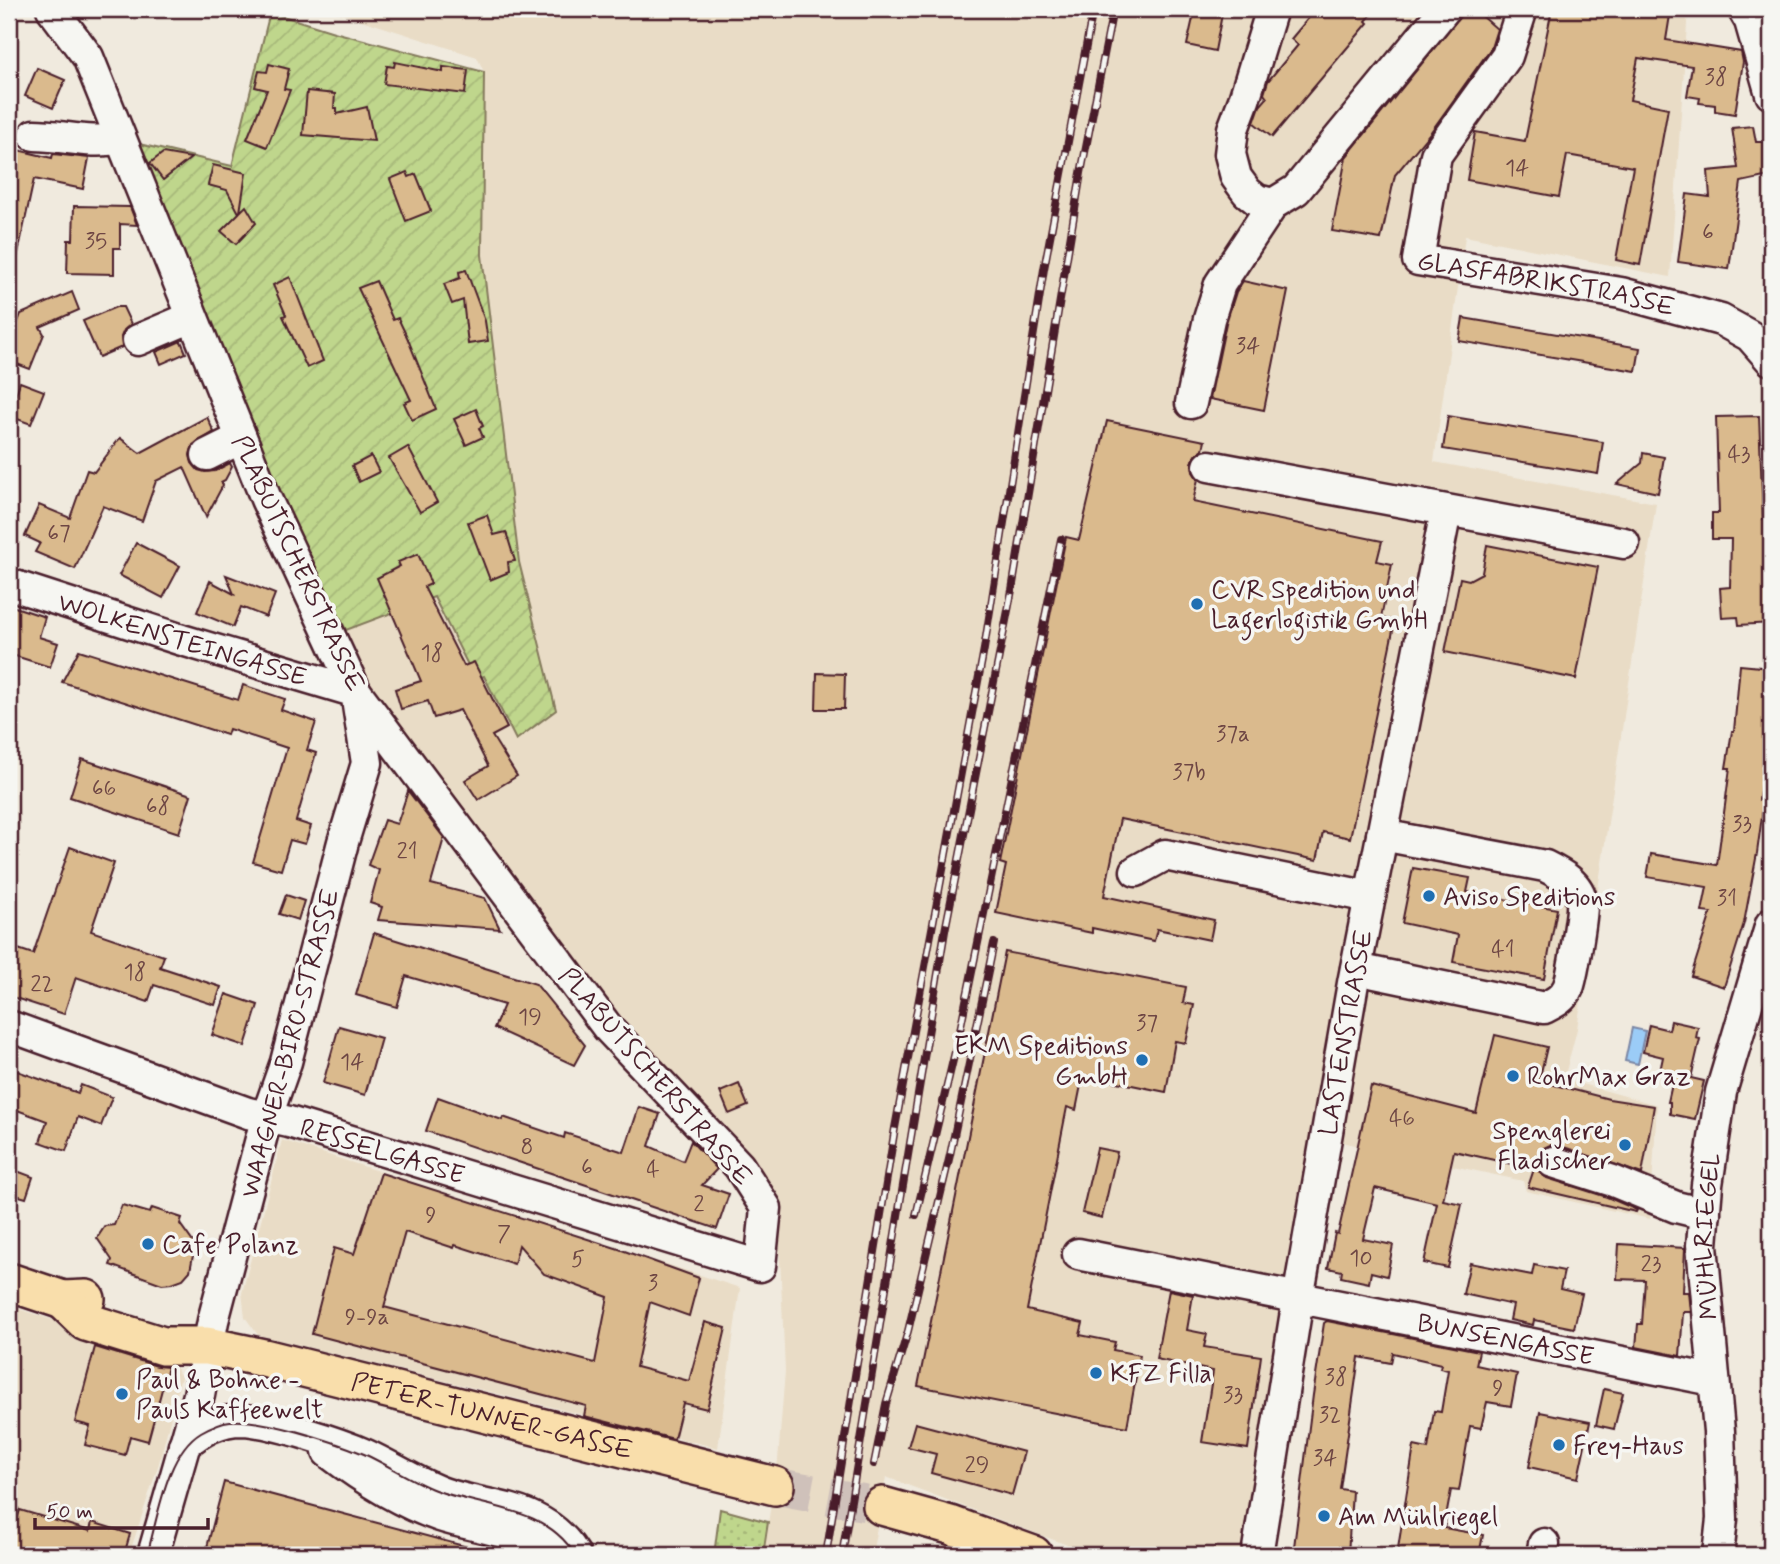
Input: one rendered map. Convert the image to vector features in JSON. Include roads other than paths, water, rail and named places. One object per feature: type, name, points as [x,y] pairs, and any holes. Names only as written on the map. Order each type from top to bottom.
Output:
[{"type":"main road","name":"PETER-TUNNER-GASSE","points":[[9,1282],[63,1300],[86,1322],[163,1346],[207,1346],[775,1486]]},
{"type":"main road","points":[[882,1506],[950,1525],[1033,1555]]},
{"type":"street","name":"PLABUTSCHERSTRASSE","points":[[52,9],[88,57],[266,499],[356,692],[608,1028],[739,1166],[766,1208],[760,1266]]},
{"type":"street","points":[[1272,9],[1233,129],[1230,154],[1236,177],[1247,192],[1257,200],[1273,204]]},
{"type":"street","points":[[1191,403],[1209,319],[1220,284],[1273,204],[1296,190],[1445,9]]},
{"type":"street","name":"GLASFABRIKSTRASSE","points":[[1522,9],[1507,57],[1436,155],[1418,260],[1621,293],[1710,317],[1735,326],[1750,336],[1771,359]]},
{"type":"street","points":[[1743,9],[1750,21],[1771,94]]},
{"type":"street","points":[[34,135],[60,135],[92,141],[120,138]]},
{"type":"street","points":[[138,340],[192,317]]},
{"type":"street","points":[[207,455],[241,438]]},
{"type":"street","points":[[1209,466],[1624,543]]},
{"type":"street","name":"LASTENSTRASSE","points":[[1257,1555],[1298,1299],[1355,976],[1446,511]]},
{"type":"street","name":"WOLKENSTEINGASSE","points":[[9,584],[356,692]]},
{"type":"street","name":"WAAGNER-BIRO-STRASSE","points":[[153,1555],[199,1395],[207,1346],[267,1116],[286,1062],[343,842],[367,763],[356,692]]},
{"type":"street","points":[[1355,976],[1544,1008],[1558,1002],[1568,989],[1573,974],[1581,902],[1573,884],[1563,875],[1545,866],[1382,835]]},
{"type":"street","points":[[1136,871],[1166,855],[1370,897]]},
{"type":"street","name":"MÜHLRIEGEL","points":[[1718,1555],[1721,1519],[1719,1431],[1702,1245],[1704,1214],[1721,1092],[1771,924]]},
{"type":"street","name":"RESSELGASSE","points":[[9,1026],[248,1113],[267,1116],[760,1266]]},
{"type":"street","points":[[1553,1162],[1613,1181],[1676,1208],[1704,1214]]},
{"type":"street","name":"BUNSENGASSE","points":[[1078,1254],[1713,1380]]},
{"type":"street","points":[[184,1445],[201,1432],[228,1421],[252,1422],[296,1433],[365,1454],[444,1493],[539,1520],[564,1540],[575,1555]]},
{"type":"street","points":[[296,1433],[369,1481],[413,1505],[536,1543],[550,1555]]},
{"type":"water","points":[[1632,1028],[1645,1031],[1638,1064],[1625,1061]]},
{"type":"tunnel","points":[[775,1486],[882,1506]]},
{"type":"tram line","points":[[147,1555],[165,1488],[179,1455],[201,1432],[230,1421],[260,1423],[316,1437],[364,1454],[435,1490],[531,1518],[563,1539],[575,1555]]},
{"type":"railway","points":[[826,1555],[895,1128],[984,649],[1044,269],[1093,9]]},
{"type":"railway","points":[[842,1555],[945,931],[1012,590],[1081,173],[1113,9]]},
{"type":"railway","points":[[916,1215],[959,1035],[1061,539]]},
{"type":"railway","points":[[874,1464],[886,1404],[908,1331],[950,1155],[994,943]]},
{"type":"place","name":"CVR Spedition und Lagerlogistik GmbH","points":[[1197,604]]},
{"type":"place","name":"Aviso Speditions","points":[[1429,896]]},
{"type":"place","name":"EKM Speditions GmbH","points":[[1142,1060]]},
{"type":"place","name":"RohrMax Graz","points":[[1513,1076]]},
{"type":"place","name":"Spenglerei Fladischer","points":[[1625,1145]]},
{"type":"place","name":"Cafe Polanz","points":[[148,1244]]},
{"type":"place","name":"KFZ Filla","points":[[1096,1373]]},
{"type":"place","name":"Paul & Bohne - Pauls Kaffeewelt","points":[[122,1394]]},
{"type":"place","name":"Frey-Haus","points":[[1559,1445]]},
{"type":"place","name":"Am Mühlriegel","points":[[1324,1516]]}]
